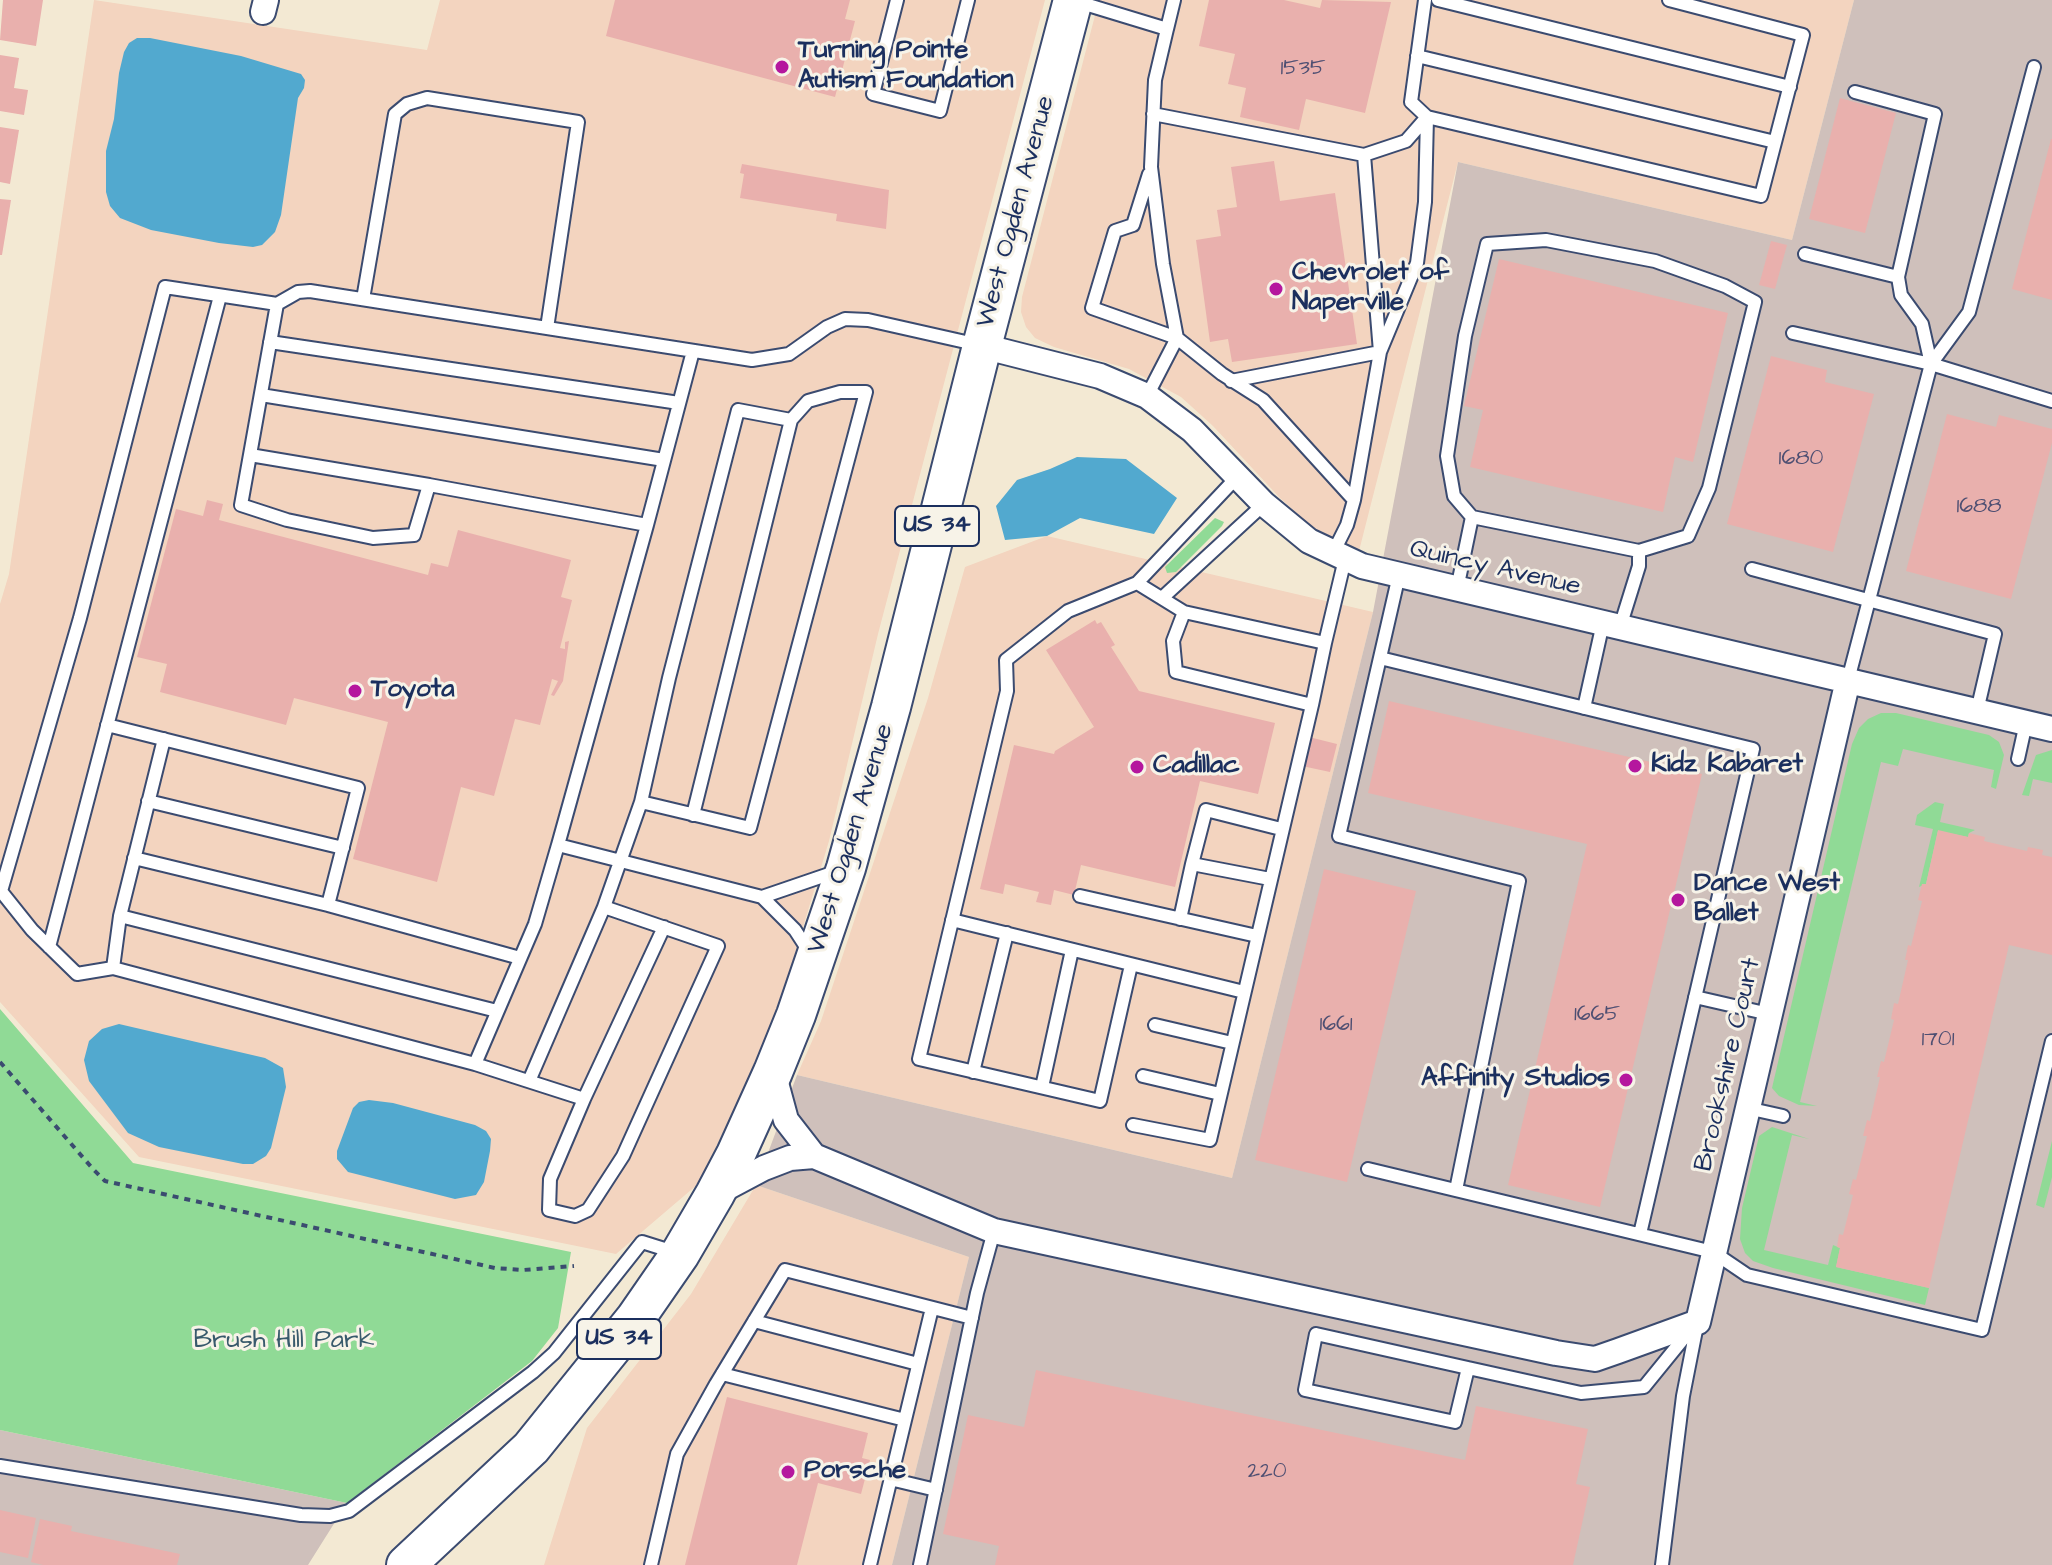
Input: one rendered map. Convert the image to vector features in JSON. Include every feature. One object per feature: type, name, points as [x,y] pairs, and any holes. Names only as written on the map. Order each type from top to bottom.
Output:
[{"type":"main road","name":"West Ogden Avenue","points":[[406,1565],[531,1448],[593,1374],[680,1254],[715,1194],[773,1072],[846,868],[891,707],[1073,0]]},
{"type":"street","name":"Quincy Avenue","points":[[982,346],[1100,376],[1147,396],[1192,430],[1264,504],[1309,541],[1339,556],[1399,575],[2052,729]]},
{"type":"street","name":"Brookshire Court","points":[[1698,1322],[1848,680]]},
{"type":"street","points":[[773,1072],[786,1120],[814,1156]]},
{"type":"street","points":[[715,1194],[790,1158],[814,1156],[994,1231],[1556,1353],[1595,1359],[1698,1322]]},
{"type":"lane","points":[[897,0],[873,94],[940,111],[968,0]]},
{"type":"lane","points":[[1073,0],[1167,29]]},
{"type":"lane","points":[[1147,396],[1177,338],[1163,264],[1151,167],[1155,80],[1174,0]]},
{"type":"lane","points":[[1425,0],[1411,102],[1427,117],[1761,196],[1803,35],[1669,0]]},
{"type":"lane","points":[[1438,0],[1790,87]]},
{"type":"lane","points":[[1417,56],[1775,142]]},
{"type":"lane","points":[[1848,680],[1931,364],[1969,312],[2034,67]]},
{"type":"lane","points":[[1855,92],[1935,114],[1898,277],[1901,295],[1922,324],[1931,364]]},
{"type":"lane","points":[[363,299],[395,114],[407,104],[427,98],[548,117],[578,122],[547,328]]},
{"type":"lane","points":[[1153,114],[1364,155],[1406,141],[1427,117]]},
{"type":"lane","points":[[1133,1125],[1210,1140],[1312,705],[1339,556],[1354,500],[1380,352],[1417,263],[1425,202],[1427,117]]},
{"type":"lane","points":[[1364,155],[1380,352]]},
{"type":"lane","points":[[1151,167],[1133,225],[1115,231],[1092,308],[1177,338],[1231,381],[1263,400],[1354,500]]},
{"type":"lane","points":[[1546,240],[1655,261],[1725,286],[1755,302],[1709,488],[1688,536],[1639,551],[1472,517],[1454,496],[1447,456],[1465,336],[1487,244],[1546,240]]},
{"type":"lane","points":[[1805,254],[1898,277]]},
{"type":"lane","points":[[584,1099],[475,1064],[113,968],[77,974],[0,890],[80,618],[165,287],[277,304],[298,292],[310,291],[752,360],[789,354],[827,327],[845,319],[868,320],[982,346]]},
{"type":"lane","points":[[49,947],[220,296]]},
{"type":"lane","points":[[277,304],[241,505],[287,520],[373,538],[414,535],[429,485]]},
{"type":"lane","points":[[1793,333],[1931,364],[2052,401]]},
{"type":"lane","points":[[270,342],[679,403]]},
{"type":"lane","points":[[475,1064],[535,924],[693,351]]},
{"type":"lane","points":[[1231,381],[1380,352]]},
{"type":"lane","points":[[641,802],[693,815],[750,828],[866,392],[840,392],[808,401],[791,420],[693,815]]},
{"type":"lane","points":[[261,395],[664,460]]},
{"type":"lane","points":[[529,1081],[604,907],[641,802],[669,678],[738,410],[791,420]]},
{"type":"lane","points":[[250,455],[647,525]]},
{"type":"lane","points":[[1131,965],[1100,1101],[919,1059],[1007,691],[1006,660],[1068,611],[1137,583],[1238,476]]},
{"type":"lane","points":[[1162,598],[1264,504]]},
{"type":"lane","points":[[1457,589],[1472,517]]},
{"type":"lane","points":[[1584,708],[1612,625],[1639,566],[1639,551]]},
{"type":"lane","points":[[1752,569],[1995,634],[1977,711]]},
{"type":"lane","points":[[1399,575],[1339,836],[1519,881],[1456,1190]]},
{"type":"lane","points":[[1137,583],[1184,612],[1325,643]]},
{"type":"lane","points":[[1184,612],[1173,641],[1176,672],[1312,705]]},
{"type":"lane","points":[[1380,658],[1753,749],[1640,1234]]},
{"type":"lane","points":[[2018,759],[2026,723]]},
{"type":"lane","points":[[107,725],[358,788],[328,905]]},
{"type":"lane","points":[[113,968],[120,916],[164,739]]},
{"type":"lane","points":[[148,801],[343,848]]},
{"type":"lane","points":[[1180,919],[1206,810],[1281,829]]},
{"type":"lane","points":[[558,845],[762,897],[795,930],[815,961]]},
{"type":"lane","points":[[134,858],[328,905],[520,958]]},
{"type":"lane","points":[[1192,864],[1270,879]]},
{"type":"lane","points":[[762,897],[846,868]]},
{"type":"lane","points":[[1080,896],[1257,936]]},
{"type":"lane","points":[[604,907],[664,927],[718,946],[623,1156],[588,1210],[575,1216],[549,1210],[550,1179],[664,927]]},
{"type":"lane","points":[[120,916],[497,1011]]},
{"type":"lane","points":[[952,920],[1244,992]]},
{"type":"lane","points":[[973,1072],[1007,933]]},
{"type":"lane","points":[[1042,1087],[1072,950]]},
{"type":"lane","points":[[1695,997],[1769,1014]]},
{"type":"lane","points":[[1155,1025],[1232,1043]]},
{"type":"lane","points":[[1368,1169],[1713,1252],[1747,1275],[1757,1278],[1982,1330],[2052,1041]]},
{"type":"lane","points":[[1143,1076],[1220,1094]]},
{"type":"lane","points":[[1747,1108],[1783,1116]]},
{"type":"lane","points":[[920,1565],[972,1318],[994,1231]]},
{"type":"lane","points":[[0,1466],[301,1515],[330,1516],[349,1511],[554,1353],[642,1242],[680,1254]]},
{"type":"lane","points":[[651,1565],[677,1454],[785,1270],[972,1318]]},
{"type":"lane","points":[[870,1565],[932,1308]]},
{"type":"lane","points":[[754,1321],[918,1364]]},
{"type":"lane","points":[[1468,1368],[1455,1422],[1305,1390],[1316,1334],[1581,1393],[1644,1387],[1698,1322]]},
{"type":"lane","points":[[1662,1565],[1683,1396],[1698,1322]]},
{"type":"lane","points":[[722,1374],[905,1420]]},
{"type":"lane","points":[[890,1479],[936,1490]]},
{"type":"path","points":[[0,1062],[105,1181],[495,1268],[523,1270],[574,1266]]},
{"type":"shaded area","points":[[94,0],[427,50],[440,0],[1045,0],[878,634],[829,841],[790,970],[757,1062],[698,1184],[616,1254],[139,1157],[0,1002],[0,604],[9,574]]},
{"type":"shaded area","points":[[1099,0],[1854,0],[1792,240],[1458,162],[1359,551],[1311,526],[1181,397],[1129,369],[1054,347],[1035,338],[1026,327],[1021,312],[1022,297]]},
{"type":"shaded area","points":[[1854,0],[2052,0],[2052,1565],[892,1565],[969,1257],[756,1185],[797,1075],[1232,1178],[1373,612],[1458,162],[1792,240]]},
{"type":"shaded area","points":[[1047,536],[1373,612],[1232,1178],[797,1075],[821,1021],[928,698],[965,567]]},
{"type":"shaded area","points":[[756,1185],[969,1257],[892,1565],[544,1565],[587,1428],[691,1294]]},
{"type":"shaded area","points":[[0,1430],[347,1503],[308,1565],[0,1565]]},
{"type":"green space","points":[[1215,518],[1224,522],[1222,526],[1176,572],[1167,573],[1165,567]]},
{"type":"green space","points":[[1881,713],[1896,713],[1989,735],[1999,742],[2004,755],[1996,789],[1991,787],[1994,770],[1903,749],[1898,766],[1881,762],[1800,1102],[1817,1106],[1799,1105],[1779,1096],[1772,1088],[1852,744],[1859,728]]},
{"type":"green space","points":[[2052,750],[2052,783],[2033,779],[2029,796],[2022,795],[2036,755]]},
{"type":"green space","points":[[1935,802],[1944,804],[1940,822],[1975,830],[1968,837],[1938,831],[1926,884],[1919,887],[1933,829],[1915,825],[1917,815]]},
{"type":"green space","name":"Brush Hill Park","points":[[0,1009],[133,1163],[571,1252],[558,1328],[532,1361],[347,1503],[0,1430]]},
{"type":"green space","points":[[1772,1127],[1809,1139],[1792,1135],[1764,1250],[1828,1265],[1833,1245],[1840,1248],[1836,1267],[1929,1288],[1925,1305],[1773,1268],[1753,1261],[1745,1253],[1740,1239],[1742,1208],[1759,1136]]},
{"type":"green space","points":[[2052,1141],[2052,1177],[2044,1208],[2036,1205]]},
{"type":"water","points":[[137,38],[241,56],[301,74],[305,80],[298,98],[281,215],[275,232],[262,245],[253,247],[219,243],[151,230],[120,218],[110,206],[106,192],[106,151],[124,52],[129,43]]},
{"type":"water","points":[[1077,457],[1126,459],[1177,498],[1154,534],[1080,518],[1047,536],[1005,540],[996,506],[1017,480]]},
{"type":"water","points":[[119,1024],[265,1058],[283,1068],[286,1087],[271,1148],[266,1156],[253,1164],[243,1164],[159,1147],[128,1133],[89,1081],[84,1060],[89,1041],[102,1029]]},
{"type":"water","points":[[359,1102],[393,1103],[475,1125],[486,1131],[491,1139],[490,1151],[484,1182],[476,1195],[455,1199],[348,1172],[337,1159],[337,1151],[353,1108]]},
{"type":"building","points":[[3,0],[43,0],[36,46],[0,40]]},
{"type":"building","name":"Turning Pointe Autism Foundation","points":[[615,0],[850,0],[845,19],[855,21],[835,97],[606,36]]},
{"type":"building","points":[[1209,0],[1284,0],[1320,8],[1322,0],[1391,2],[1365,113],[1306,99],[1299,130],[1240,117],[1246,88],[1228,84],[1235,54],[1199,46]]},
{"type":"building","points":[[0,55],[19,58],[14,88],[28,90],[24,115],[0,111]]},
{"type":"building","points":[[1840,98],[1896,113],[1865,233],[1809,219]]},
{"type":"building","points":[[0,127],[19,130],[10,184],[0,182]]},
{"type":"building","points":[[2052,139],[2052,300],[2012,289]]},
{"type":"building","name":"Chevrolet of Naperville","points":[[1274,161],[1280,201],[1335,193],[1357,344],[1232,362],[1228,339],[1210,342],[1196,240],[1221,236],[1217,210],[1237,207],[1231,167]]},
{"type":"building","points":[[742,164],[889,190],[886,229],[836,221],[837,214],[740,198],[744,174],[740,173]]},
{"type":"building","points":[[0,199],[11,200],[2,255],[0,255]]},
{"type":"building","points":[[1771,241],[1787,245],[1775,289],[1759,285]]},
{"type":"building","points":[[1499,259],[1728,313],[1693,462],[1675,457],[1663,512],[1470,467],[1483,410],[1464,406]]},
{"type":"building","points":[[1771,356],[1827,370],[1825,382],[1874,394],[1833,552],[1727,524]]},
{"type":"building","points":[[1947,414],[1996,427],[1999,415],[2052,429],[2052,443],[2011,599],[1906,571]]},
{"type":"building","name":"Toyota","points":[[207,500],[223,504],[219,520],[428,575],[431,563],[448,567],[458,530],[571,560],[561,597],[572,600],[560,648],[565,649],[565,642],[569,641],[563,681],[554,696],[551,695],[558,681],[552,679],[540,725],[515,719],[494,796],[461,787],[437,882],[353,859],[388,722],[294,698],[286,725],[160,692],[167,664],[137,657],[176,509],[203,516]]},
{"type":"building","name":"Cadillac","points":[[1095,620],[1097,624],[1101,622],[1115,645],[1111,647],[1139,691],[1275,723],[1258,794],[1200,781],[1175,887],[1081,865],[1074,895],[1054,890],[1051,905],[1036,902],[1039,892],[1005,884],[1003,894],[980,889],[1014,745],[1054,754],[1094,727],[1046,650]]},
{"type":"building","points":[[1389,701],[1702,774],[1600,1207],[1508,1185],[1587,844],[1368,793]]},
{"type":"building","points":[[1309,737],[1337,744],[1330,772],[1302,766]]},
{"type":"building","points":[[1938,830],[1968,837],[1969,833],[1985,837],[1984,841],[2027,851],[2028,847],[2043,850],[2042,855],[2052,857],[2052,955],[2009,945],[1929,1288],[1836,1267],[1839,1234],[1843,1235],[1853,1195],[1849,1194],[1853,1179],[1856,1180],[1867,1136],[1863,1136],[1867,1120],[1870,1121],[1880,1077],[1877,1077],[1881,1061],[1884,1062],[1894,1020],[1891,1019],[1894,1003],[1898,1004],[1908,960],[1905,960],[1908,945],[1911,946],[1922,901],[1918,900],[1922,884],[1926,884]]},
{"type":"building","points":[[1324,869],[1416,891],[1347,1182],[1255,1160]]},
{"type":"building","points":[[1036,1370],[1465,1460],[1476,1406],[1588,1429],[1576,1484],[1590,1487],[1573,1565],[995,1565],[999,1546],[943,1534],[968,1415],[1024,1427]]},
{"type":"building","name":"Porsche","points":[[727,1397],[868,1433],[862,1458],[870,1460],[861,1494],[818,1483],[797,1565],[685,1565]]},
{"type":"building","points":[[0,1510],[36,1518],[28,1558],[0,1552]]},
{"type":"building","points":[[40,1519],[72,1526],[71,1531],[180,1554],[177,1565],[43,1565],[31,1562]]},
{"type":"place","name":"Turning Pointe Autism Foundation","points":[[782,67]]},
{"type":"place","name":"Chevrolet of Naperville","points":[[1276,289]]},
{"type":"place","name":"Toyota","points":[[355,691]]},
{"type":"place","name":"Kidz Kabaret","points":[[1635,766]]},
{"type":"place","name":"Cadillac","points":[[1137,767]]},
{"type":"place","name":"Dance West Ballet","points":[[1678,900]]},
{"type":"place","name":"Affinity Studios","points":[[1626,1080]]},
{"type":"place","name":"Porsche","points":[[788,1472]]}]
